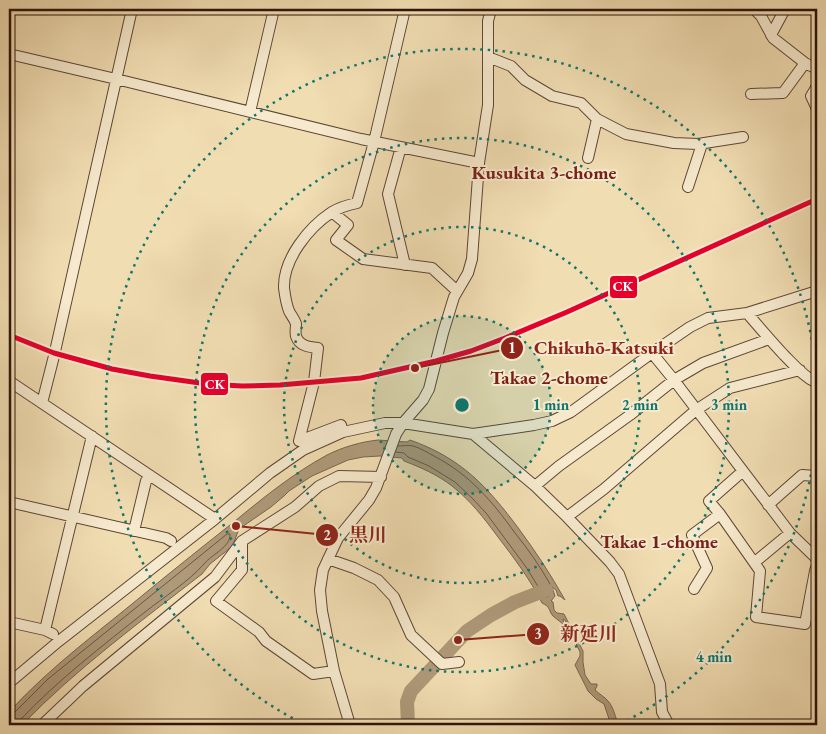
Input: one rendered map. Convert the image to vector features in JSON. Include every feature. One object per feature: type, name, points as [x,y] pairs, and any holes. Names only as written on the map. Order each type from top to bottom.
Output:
[{"type":"street","points":[[42,403],[132,9]]},
{"type":"street","points":[[250,112],[274,9]]},
{"type":"street","points":[[343,432],[341,425],[299,441],[314,382],[318,348],[306,346],[296,338],[296,324],[289,312],[284,286],[288,264],[297,248],[311,230],[332,212],[346,205],[357,203],[374,142],[405,9]]},
{"type":"street","points":[[350,725],[334,671],[322,611],[320,590],[323,570],[338,538],[369,500],[376,488],[402,423],[423,400],[429,389],[454,297],[468,273],[472,259],[479,163],[488,105],[488,22],[491,9]]},
{"type":"street","points":[[754,9],[761,16],[773,38],[817,69]]},
{"type":"street","points":[[771,35],[786,9]]},
{"type":"street","points":[[9,54],[374,142],[479,163]]},
{"type":"street","points":[[488,57],[511,66],[526,80],[552,96],[581,103],[598,119],[626,134],[674,143],[702,144],[743,137]]},
{"type":"street","points":[[751,94],[784,93],[805,62]]},
{"type":"street","points":[[817,86],[811,96],[817,109]]},
{"type":"street","points":[[588,158],[598,119]]},
{"type":"street","points":[[688,187],[702,144]]},
{"type":"street","points":[[400,147],[388,194],[405,265]]},
{"type":"street","points":[[332,212],[348,225],[336,240],[363,259],[432,268],[458,291]]},
{"type":"street","points":[[9,683],[270,473],[303,450],[343,432],[385,423],[402,423],[473,434],[552,421],[571,412],[690,326],[708,318],[747,313],[817,291]]},
{"type":"street","points":[[747,313],[769,339],[813,381],[817,372]]},
{"type":"street","points":[[535,486],[674,380],[703,363],[769,339]]},
{"type":"street","points":[[652,353],[790,533],[817,558]]},
{"type":"street","points":[[567,517],[604,489],[696,410],[730,388],[800,370]]},
{"type":"street","points":[[9,381],[215,519]]},
{"type":"street","points":[[473,434],[535,486],[610,562],[619,574],[660,684],[662,712],[669,725]]},
{"type":"street","points":[[9,622],[49,632],[72,517],[92,436]]},
{"type":"street","points":[[743,471],[709,501],[760,571],[756,618],[805,624],[817,565]]},
{"type":"street","points":[[42,725],[83,686],[215,576],[242,541],[295,507],[319,486],[339,476],[382,473]]},
{"type":"street","points":[[768,505],[802,475],[817,476]]},
{"type":"street","points":[[134,531],[146,481],[151,476]]},
{"type":"street","points":[[9,502],[166,538],[171,541]]},
{"type":"street","points":[[694,588],[707,568],[692,535],[720,514]]},
{"type":"street","points":[[755,562],[790,533]]},
{"type":"street","points":[[242,541],[242,570],[216,601],[259,632],[266,641],[313,674],[334,671]]},
{"type":"street","points":[[328,559],[354,568],[378,580],[394,597],[411,635],[442,664],[459,662]]},
{"type":"water","points":[[378,440],[407,442],[410,440],[444,455],[472,475],[496,499],[531,546],[565,600],[558,596],[556,590],[552,587],[555,596],[551,601],[553,602],[554,610],[557,613],[564,614],[583,651],[585,675],[591,684],[597,684],[595,690],[610,703],[618,725],[611,725],[604,704],[588,691],[575,665],[580,652],[565,620],[563,619],[563,624],[542,603],[522,569],[465,497],[447,482],[404,461],[402,458],[380,456],[348,460],[312,476],[289,491],[271,507],[239,529],[231,550],[229,549],[210,564],[202,574],[86,665],[22,725],[9,725],[9,712],[42,679],[268,494],[327,455],[352,445]]},
{"type":"waterway","points":[[408,725],[407,702],[411,691],[467,631],[515,602],[546,590]]},
{"type":"transit line","name":"CK","points":[[9,335],[54,353],[112,369],[207,384],[242,386],[280,385],[361,378],[436,361],[471,351],[505,338],[817,199]]},
{"type":"place","name":"Chikuhō-Katsuki","points":[[415,368]]},
{"type":"place","name":"黒川","points":[[236,526]]},
{"type":"place","name":"新延川","points":[[458,640]]},
{"type":"district","name":"Kusukita 3-chome","points":[[544,172]]},
{"type":"district","name":"Takae 2-chome","points":[[549,377]]},
{"type":"district","name":"Takae 1-chome","points":[[659,541]]}]
